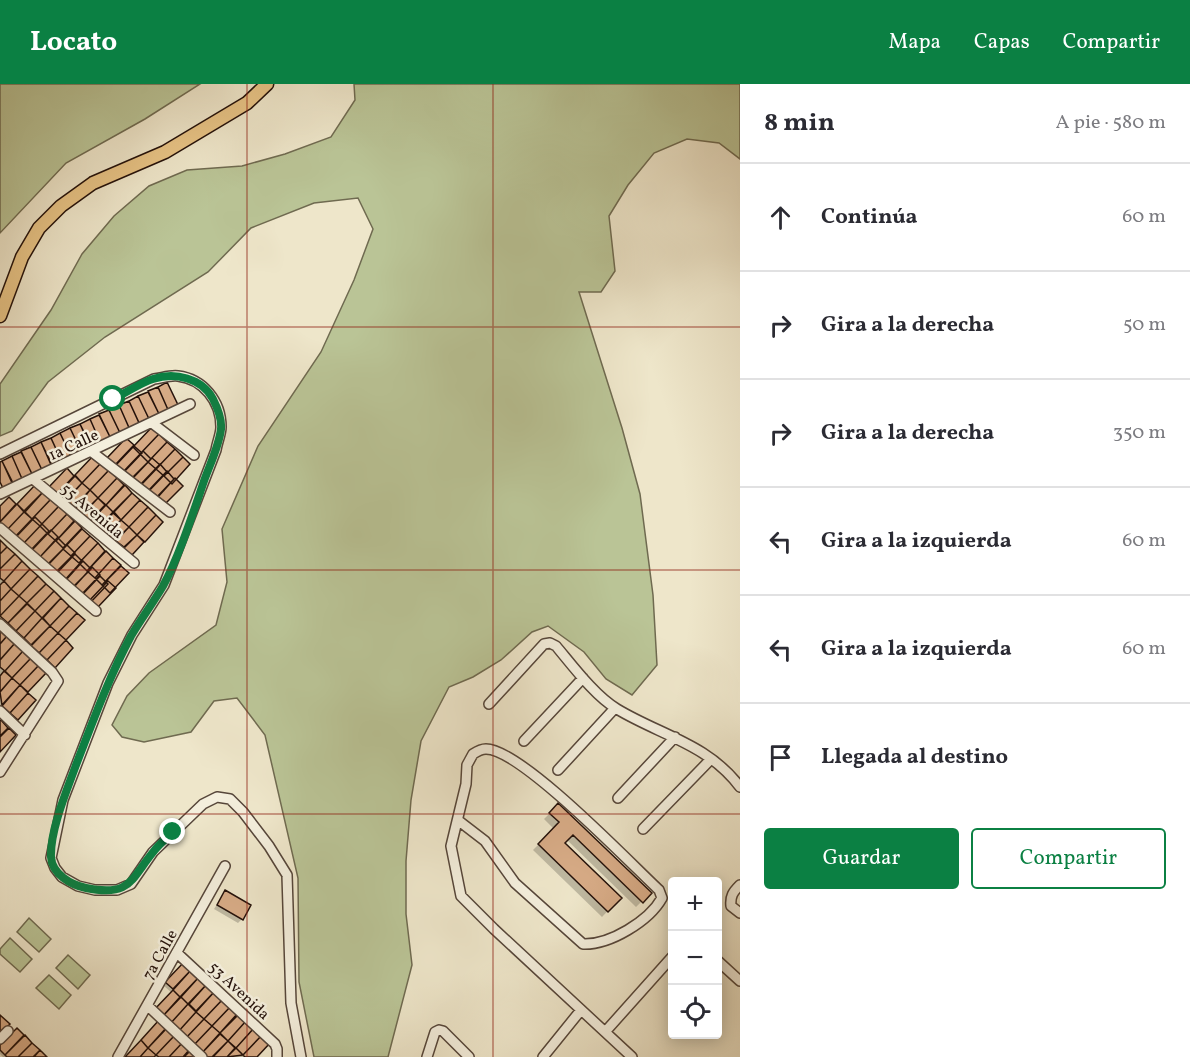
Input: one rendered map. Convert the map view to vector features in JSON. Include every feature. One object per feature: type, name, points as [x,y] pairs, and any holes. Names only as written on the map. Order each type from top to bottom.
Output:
[{"type":"main road","points":[[0,316],[22,257],[39,228],[61,206],[93,183],[174,147],[247,103],[267,84]]},
{"type":"street","points":[[0,454],[154,379],[175,376],[184,378],[200,384],[211,395],[218,410],[221,428],[216,450],[164,585],[132,635],[108,683],[63,800],[51,858],[62,877],[78,886],[95,890],[117,890],[130,884],[153,852],[203,804],[217,797],[230,800],[243,812],[269,846],[287,875],[291,1003],[301,1057]]},
{"type":"street","name":"1a Calle","points":[[0,494],[190,404]]},
{"type":"street","points":[[152,423],[194,455]]},
{"type":"street","points":[[92,452],[170,512]]},
{"type":"street","name":"55 Avenida","points":[[33,479],[134,563]]},
{"type":"street","points":[[0,528],[96,611]]},
{"type":"street","points":[[0,624],[57,679],[55,688],[0,772]]},
{"type":"street","points":[[489,704],[544,644],[550,643],[556,646],[583,678],[615,708],[698,749],[732,776],[740,787]]},
{"type":"street","points":[[524,741],[583,678]]},
{"type":"street","points":[[558,770],[615,708]]},
{"type":"street","points":[[0,711],[26,735]]},
{"type":"street","points":[[618,798],[675,737]]},
{"type":"street","points":[[459,821],[485,841],[515,883],[583,944],[624,934],[658,905],[662,898],[659,890],[551,788],[509,756],[485,749],[473,754],[467,765],[459,821],[451,846],[461,896],[632,1057]]},
{"type":"street","points":[[643,829],[711,759]]},
{"type":"street","name":"7a Calle","points":[[118,1057],[225,866]]},
{"type":"street","points":[[740,885],[733,892],[731,906],[740,914]]},
{"type":"street","name":"53 Avenida","points":[[177,952],[275,1044],[277,1055]]},
{"type":"street","points":[[605,1032],[668,961]]},
{"type":"street","points":[[722,965],[740,981]]},
{"type":"street","points":[[148,1006],[202,1057]]},
{"type":"street","points":[[548,1055],[581,1010]]},
{"type":"street","points":[[427,1057],[435,1032],[439,1030],[443,1031],[469,1057]]},
{"type":"street","points":[[0,1039],[8,1031]]},
{"type":"green space","points":[[0,84],[200,84],[145,119],[66,163],[0,233]]},
{"type":"green space","points":[[354,84],[740,84],[740,159],[719,143],[687,139],[654,153],[628,185],[609,216],[615,271],[601,292],[579,292],[622,428],[640,494],[653,595],[657,665],[632,695],[606,679],[584,652],[548,626],[532,632],[501,660],[473,677],[449,687],[421,741],[411,800],[406,861],[406,914],[412,965],[388,1057],[314,1057],[299,982],[298,878],[265,735],[237,698],[214,701],[191,732],[144,742],[122,737],[112,725],[127,696],[149,673],[216,625],[227,582],[222,529],[258,446],[321,352],[354,280],[373,229],[358,198],[314,203],[251,228],[208,272],[105,337],[48,382],[12,431],[0,436],[0,384],[51,310],[82,254],[114,216],[149,186],[187,170],[242,166],[285,154],[331,137],[355,100]]},
{"type":"green space","points":[[29,918],[51,939],[39,952],[17,932]]},
{"type":"green space","points":[[10,938],[32,959],[20,972],[0,954],[0,949]]},
{"type":"green space","points":[[68,955],[90,975],[78,989],[56,968]]},
{"type":"green space","points":[[49,975],[71,995],[59,1009],[36,988]]},
{"type":"building","points":[[167,382],[179,407],[169,412],[158,387]]},
{"type":"building","points":[[158,387],[169,412],[160,416],[148,391]]},
{"type":"building","points":[[148,392],[160,416],[150,421],[138,396]]},
{"type":"building","points":[[138,396],[150,421],[140,425],[129,401]]},
{"type":"building","points":[[129,401],[140,425],[130,430],[119,405]]},
{"type":"building","points":[[119,405],[130,430],[121,435],[109,410]]},
{"type":"building","points":[[109,410],[121,435],[111,439],[99,414]]},
{"type":"building","points":[[99,415],[111,439],[101,444],[90,419]]},
{"type":"building","points":[[90,419],[101,444],[92,448],[80,424]]},
{"type":"building","points":[[80,424],[91,448],[82,453],[70,428]]},
{"type":"building","points":[[152,427],[159,434],[140,454],[133,447]]},
{"type":"building","points":[[70,428],[82,453],[72,458],[60,433]]},
{"type":"building","points":[[60,433],[72,458],[62,462],[51,438]]},
{"type":"building","points":[[159,434],[167,442],[148,462],[140,454]]},
{"type":"building","points":[[51,438],[62,462],[53,467],[41,442]]},
{"type":"building","points":[[126,438],[134,445],[115,465],[107,458]]},
{"type":"building","points":[[41,442],[52,467],[43,472],[31,447]]},
{"type":"building","points":[[167,442],[175,449],[156,469],[148,462]]},
{"type":"building","points":[[134,446],[142,453],[123,473],[115,466]]},
{"type":"building","points":[[31,447],[43,472],[33,476],[21,451]]},
{"type":"building","points":[[175,449],[183,457],[164,476],[156,469]]},
{"type":"building","points":[[143,451],[151,459],[132,478],[124,471]]},
{"type":"building","points":[[21,452],[33,476],[23,481],[12,456]]},
{"type":"building","points":[[12,456],[23,481],[14,485],[2,461]]},
{"type":"building","points":[[93,456],[101,463],[82,483],[75,475]]},
{"type":"building","points":[[183,457],[190,464],[172,484],[164,476]]},
{"type":"building","points":[[152,458],[160,465],[141,485],[133,478]]},
{"type":"building","points":[[2,461],[13,485],[4,490],[0,482],[0,462]]},
{"type":"building","points":[[101,463],[109,470],[90,490],[82,483]]},
{"type":"building","points":[[160,464],[167,472],[148,492],[141,484]]},
{"type":"building","points":[[67,468],[74,476],[56,495],[48,488]]},
{"type":"building","points":[[109,470],[117,478],[98,498],[90,490]]},
{"type":"building","points":[[167,471],[174,479],[155,499],[148,491]]},
{"type":"building","points":[[75,476],[82,483],[63,503],[56,496]]},
{"type":"building","points":[[117,478],[124,485],[106,505],[98,498]]},
{"type":"building","points":[[175,478],[183,486],[164,505],[157,498]]},
{"type":"building","points":[[82,483],[90,490],[74,507],[64,503]]},
{"type":"building","points":[[36,484],[43,492],[24,511],[17,504]]},
{"type":"building","points":[[125,485],[132,493],[113,512],[106,505]]},
{"type":"building","points":[[90,490],[98,498],[82,514],[75,509]]},
{"type":"building","points":[[43,492],[51,499],[32,519],[25,512]]},
{"type":"building","points":[[132,493],[140,500],[121,520],[114,512]]},
{"type":"building","points":[[9,497],[16,504],[0,522],[0,506]]},
{"type":"building","points":[[98,498],[105,505],[90,521],[82,515]]},
{"type":"building","points":[[51,499],[59,506],[40,526],[32,519]]},
{"type":"building","points":[[140,500],[148,507],[129,527],[121,520]]},
{"type":"building","points":[[17,504],[24,512],[6,531],[0,526],[0,522]]},
{"type":"building","points":[[106,505],[113,512],[99,528],[90,522]]},
{"type":"building","points":[[59,506],[67,514],[48,534],[40,526]]},
{"type":"building","points":[[148,507],[156,515],[137,535],[129,527]]},
{"type":"building","points":[[24,512],[32,519],[13,539],[6,531]]},
{"type":"building","points":[[113,513],[121,520],[106,534],[99,529]]},
{"type":"building","points":[[67,514],[74,521],[56,541],[48,534]]},
{"type":"building","points":[[156,515],[163,522],[145,542],[137,535]]},
{"type":"building","points":[[35,517],[42,524],[23,544],[16,537]]},
{"type":"building","points":[[121,520],[129,527],[115,541],[108,535]]},
{"type":"building","points":[[75,521],[82,528],[63,548],[56,541]]},
{"type":"building","points":[[42,524],[49,531],[30,551],[23,544]]},
{"type":"building","points":[[129,527],[137,535],[124,547],[116,541]]},
{"type":"building","points":[[82,529],[90,536],[71,556],[63,549]]},
{"type":"building","points":[[51,530],[58,537],[40,557],[32,550]]},
{"type":"building","points":[[137,535],[144,542],[132,555],[123,549]]},
{"type":"building","points":[[90,536],[98,543],[79,563],[71,556]]},
{"type":"building","points":[[58,538],[66,546],[47,565],[39,558]]},
{"type":"building","points":[[0,540],[7,547],[0,554]]},
{"type":"building","points":[[98,543],[105,551],[87,571],[79,563]]},
{"type":"building","points":[[67,545],[75,553],[56,572],[48,565]]},
{"type":"building","points":[[7,547],[15,554],[0,569],[0,554]]},
{"type":"building","points":[[106,551],[113,558],[95,578],[87,571]]},
{"type":"building","points":[[15,554],[22,561],[4,581],[0,578],[0,569]]},
{"type":"building","points":[[75,554],[82,561],[64,581],[56,574]]},
{"type":"building","points":[[113,558],[121,565],[102,585],[95,578]]},
{"type":"building","points":[[22,561],[30,569],[11,589],[4,581]]},
{"type":"building","points":[[83,561],[91,569],[72,588],[65,581]]},
{"type":"building","points":[[121,566],[129,573],[110,593],[102,585]]},
{"type":"building","points":[[92,567],[100,575],[81,595],[74,587]]},
{"type":"building","points":[[30,569],[38,576],[19,596],[11,589]]},
{"type":"building","points":[[38,576],[46,584],[27,603],[19,596]]},
{"type":"building","points":[[100,576],[108,584],[89,604],[81,596]]},
{"type":"building","points":[[4,581],[11,589],[0,601],[0,585]]},
{"type":"building","points":[[108,581],[116,588],[97,608],[89,601]]},
{"type":"building","points":[[46,584],[54,591],[35,611],[27,603]]},
{"type":"building","points":[[11,589],[19,596],[0,616],[0,601]]},
{"type":"building","points":[[54,591],[61,598],[42,618],[35,611]]},
{"type":"building","points":[[19,596],[27,603],[8,623],[0,616]]},
{"type":"building","points":[[61,598],[69,606],[50,626],[43,618]]},
{"type":"building","points":[[27,604],[35,611],[16,631],[8,623]]},
{"type":"building","points":[[69,606],[77,613],[58,633],[50,626]]},
{"type":"building","points":[[35,611],[42,618],[24,638],[16,631]]},
{"type":"building","points":[[77,613],[85,620],[66,640],[58,633]]},
{"type":"building","points":[[42,618],[50,626],[31,645],[24,638]]},
{"type":"building","points":[[50,626],[58,633],[39,653],[31,646]]},
{"type":"building","points":[[0,629],[7,636],[0,644]]},
{"type":"building","points":[[58,633],[66,640],[47,660],[39,653]]},
{"type":"building","points":[[7,636],[15,643],[0,660],[0,644]]},
{"type":"building","points":[[66,640],[73,648],[55,668],[47,660]]},
{"type":"building","points":[[15,643],[23,651],[5,671],[0,667],[0,660]]},
{"type":"building","points":[[23,651],[31,658],[12,678],[5,671]]},
{"type":"building","points":[[31,658],[39,665],[20,685],[12,678]]},
{"type":"building","points":[[39,665],[47,672],[28,692],[20,685]]},
{"type":"building","points":[[4,671],[12,678],[0,692],[0,676]]},
{"type":"building","points":[[12,678],[20,685],[2,705],[0,692]]},
{"type":"building","points":[[20,685],[28,693],[10,713],[2,706]]},
{"type":"building","points":[[28,693],[36,700],[18,720],[10,713]]},
{"type":"building","points":[[0,721],[8,728],[0,736]]},
{"type":"building","points":[[9,728],[16,735],[0,752],[0,737]]},
{"type":"building","points":[[558,803],[652,893],[643,903],[573,835],[565,843],[622,898],[608,912],[538,844],[559,822],[549,813]]},
{"type":"building","points":[[225,890],[251,905],[243,920],[217,905]]},
{"type":"building","points":[[184,962],[191,970],[173,989],[165,982]]},
{"type":"building","points":[[191,970],[199,977],[180,997],[173,990]]},
{"type":"building","points":[[199,977],[207,984],[188,1004],[181,997]]},
{"type":"building","points":[[207,984],[215,991],[196,1011],[189,1004]]},
{"type":"building","points":[[173,990],[180,997],[162,1017],[154,1010]]},
{"type":"building","points":[[215,991],[223,999],[204,1019],[196,1012]]},
{"type":"building","points":[[181,997],[188,1004],[170,1024],[162,1017]]},
{"type":"building","points":[[223,999],[231,1006],[212,1026],[204,1019]]},
{"type":"building","points":[[188,1004],[196,1012],[178,1032],[170,1024]]},
{"type":"building","points":[[231,1006],[238,1013],[220,1033],[212,1026]]},
{"type":"building","points":[[196,1012],[204,1019],[185,1039],[178,1032]]},
{"type":"building","points":[[239,1014],[246,1021],[228,1041],[220,1033]]},
{"type":"building","points":[[0,1015],[10,1024],[2,1032],[0,1030]]},
{"type":"building","points":[[204,1019],[212,1026],[193,1046],[185,1039]]},
{"type":"building","points":[[159,1020],[167,1027],[148,1048],[141,1040]]},
{"type":"building","points":[[246,1021],[254,1028],[236,1048],[228,1041]]},
{"type":"building","points":[[212,1026],[220,1033],[201,1054],[193,1046]]},
{"type":"building","points":[[17,1028],[24,1035],[5,1055],[0,1050],[0,1045]]},
{"type":"building","points":[[167,1028],[175,1035],[156,1055],[148,1048]]},
{"type":"building","points":[[254,1028],[262,1035],[243,1055],[236,1048]]},
{"type":"building","points":[[220,1034],[228,1041],[212,1057],[205,1057],[201,1054]]},
{"type":"building","points":[[25,1035],[32,1043],[18,1057],[7,1057],[5,1055]]},
{"type":"building","points":[[175,1035],[183,1042],[169,1057],[156,1055]]},
{"type":"building","points":[[262,1035],[270,1043],[257,1057],[245,1057],[243,1055]]},
{"type":"building","points":[[141,1040],[148,1048],[140,1057],[125,1057]]},
{"type":"building","points":[[228,1041],[235,1048],[227,1057],[213,1057]]},
{"type":"building","points":[[183,1042],[190,1049],[183,1057],[169,1057]]},
{"type":"building","points":[[32,1043],[40,1050],[33,1057],[18,1057]]},
{"type":"building","points":[[148,1048],[156,1055],[140,1057]]},
{"type":"building","points":[[236,1048],[243,1055],[227,1057]]},
{"type":"building","points":[[40,1050],[47,1057],[34,1057]]},
{"type":"building","points":[[191,1050],[198,1057],[184,1057]]},
{"type":"route","points":[[113,399],[154,379],[175,376],[184,378],[200,384],[211,395],[218,410],[221,428],[216,450],[199,497],[164,585],[132,635],[108,683],[63,800],[51,858],[62,877],[78,886],[95,890],[117,890],[130,884],[153,852],[173,832]]}]
